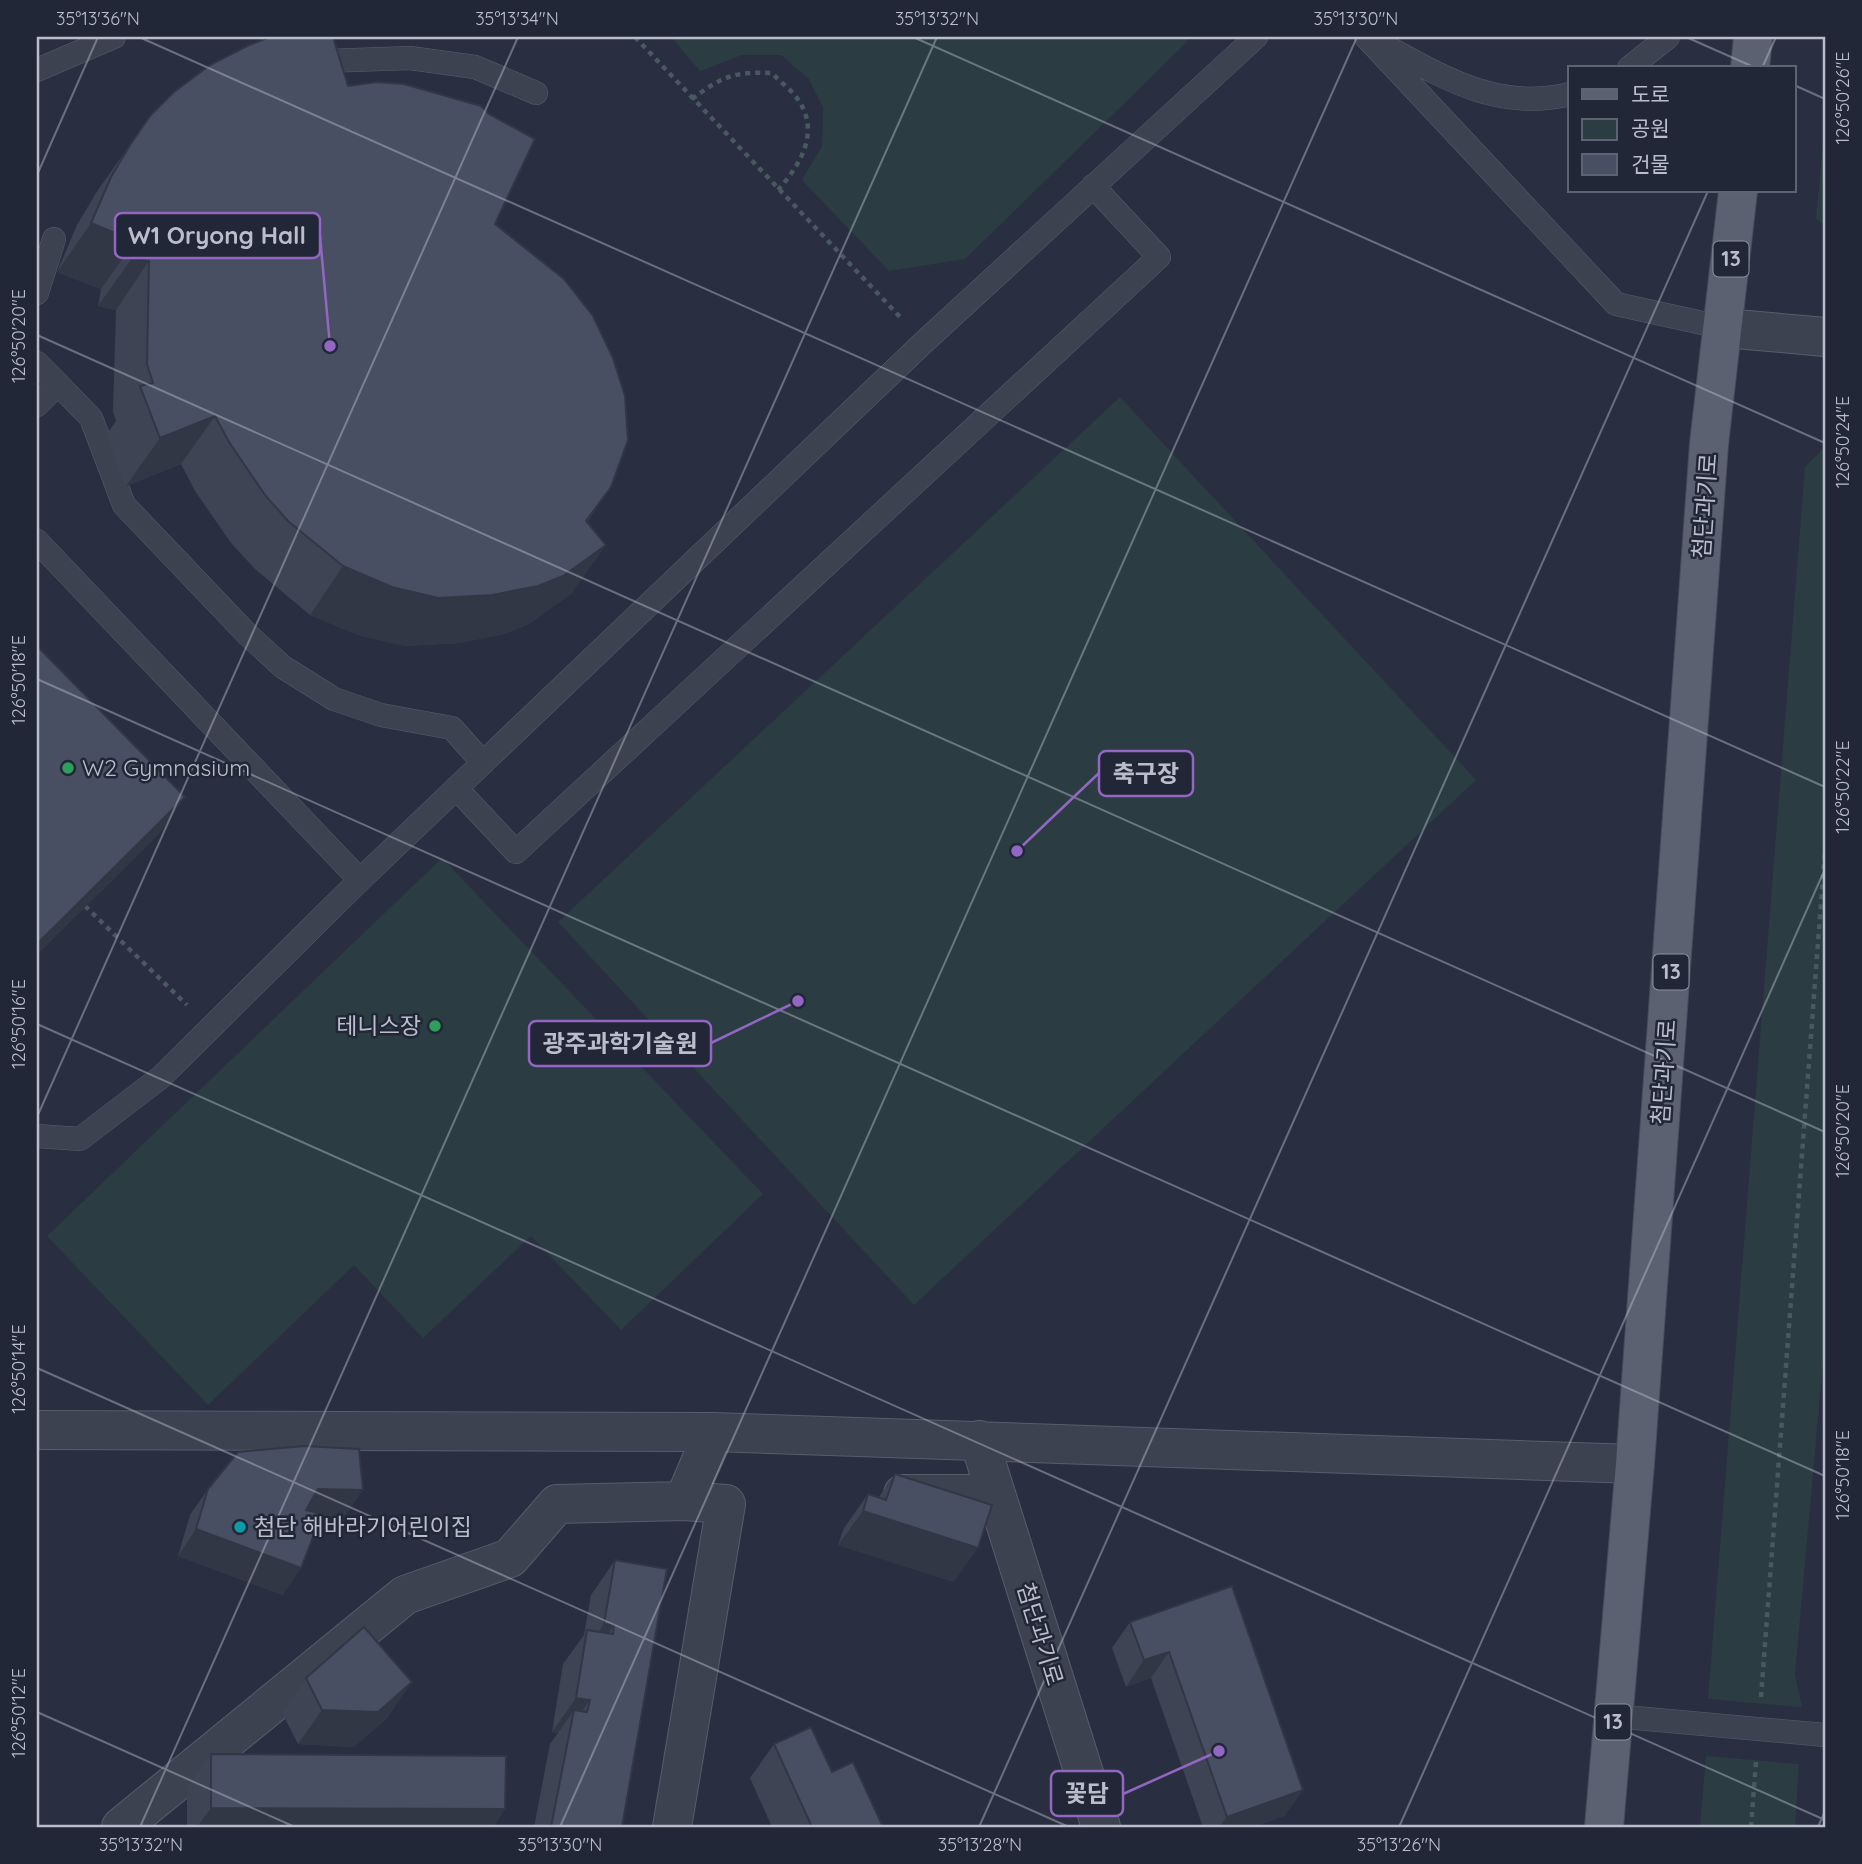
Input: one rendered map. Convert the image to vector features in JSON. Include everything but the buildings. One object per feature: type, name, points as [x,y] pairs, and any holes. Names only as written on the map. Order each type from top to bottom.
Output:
[{"type":"main road","points":[[1750,66],[1753,37]]},
{"type":"main road","name":"첨단과기로","points":[[1604,1827],[1635,1464],[1709,444],[1725,328],[1738,192]]},
{"type":"street","points":[[1725,328],[1825,337]]},
{"type":"street","points":[[37,1430],[713,1432],[1635,1464]]},
{"type":"street","points":[[684,1501],[713,1432]]},
{"type":"street","name":"첨단과기로","points":[[979,1440],[1101,1827]]},
{"type":"street","points":[[900,1494],[996,1494]]},
{"type":"street","points":[[121,1827],[405,1595],[510,1558],[557,1504],[684,1501],[726,1504],[672,1827]]},
{"type":"lane","points":[[37,70],[114,37]]},
{"type":"lane","points":[[317,37],[325,61],[410,58],[475,67],[536,93]]},
{"type":"lane","points":[[37,1136],[80,1139],[161,1077],[360,880],[924,342],[1256,37]]},
{"type":"lane","points":[[1367,37],[1458,85],[1499,98],[1529,101],[1568,94]]},
{"type":"lane","points":[[1367,37],[1616,304],[1725,328]]},
{"type":"lane","points":[[1632,66],[1668,37]]},
{"type":"lane","points":[[456,788],[516,852],[1159,257],[1093,186]]},
{"type":"lane","points":[[37,293],[54,239]]},
{"type":"lane","points":[[37,363],[91,418],[124,505],[248,635],[283,667],[334,699],[381,715],[452,728],[483,763]]},
{"type":"lane","points":[[37,405],[58,384]]},
{"type":"lane","points":[[37,541],[360,880]]},
{"type":"lane","points":[[1614,1716],[1825,1735]]},
{"type":"path","points":[[635,37],[906,323]]},
{"type":"path","points":[[692,99],[716,81],[743,72],[772,73],[800,101],[808,127],[806,147],[795,170],[778,190]]},
{"type":"path","points":[[1751,1827],[1825,850]]},
{"type":"path","points":[[85,906],[187,1004]]},
{"type":"green space","points":[[671,37],[1188,37],[1186,43],[965,259],[889,271],[802,180],[822,146],[823,108],[809,79],[781,55],[742,55],[700,71]]},
{"type":"green space","points":[[1825,122],[1825,225],[1816,219]]},
{"type":"green space","points":[[1120,397],[1476,780],[914,1305],[558,922]]},
{"type":"green space","points":[[1825,447],[1825,1341],[1795,1674],[1802,1707],[1708,1699],[1805,467]]},
{"type":"green space","name":"테니스장","points":[[442,858],[763,1194],[621,1330],[531,1236],[423,1338],[354,1265],[208,1405],[47,1236]]},
{"type":"green space","points":[[1706,1756],[1799,1764],[1795,1827],[1700,1827]]},
{"type":"place","name":"W1 Oryong Hall","points":[[330,346]]},
{"type":"place","name":"W2 Gymnasium","points":[[68,768]]},
{"type":"place","name":"축구장","points":[[1017,851]]},
{"type":"place","name":"광주과학기술원","points":[[798,1001]]},
{"type":"place","name":"테니스장","points":[[435,1026]]},
{"type":"place","name":"첨단 해바라기어린이집","points":[[240,1527]]},
{"type":"place","name":"꽃담","points":[[1219,1751]]}]
